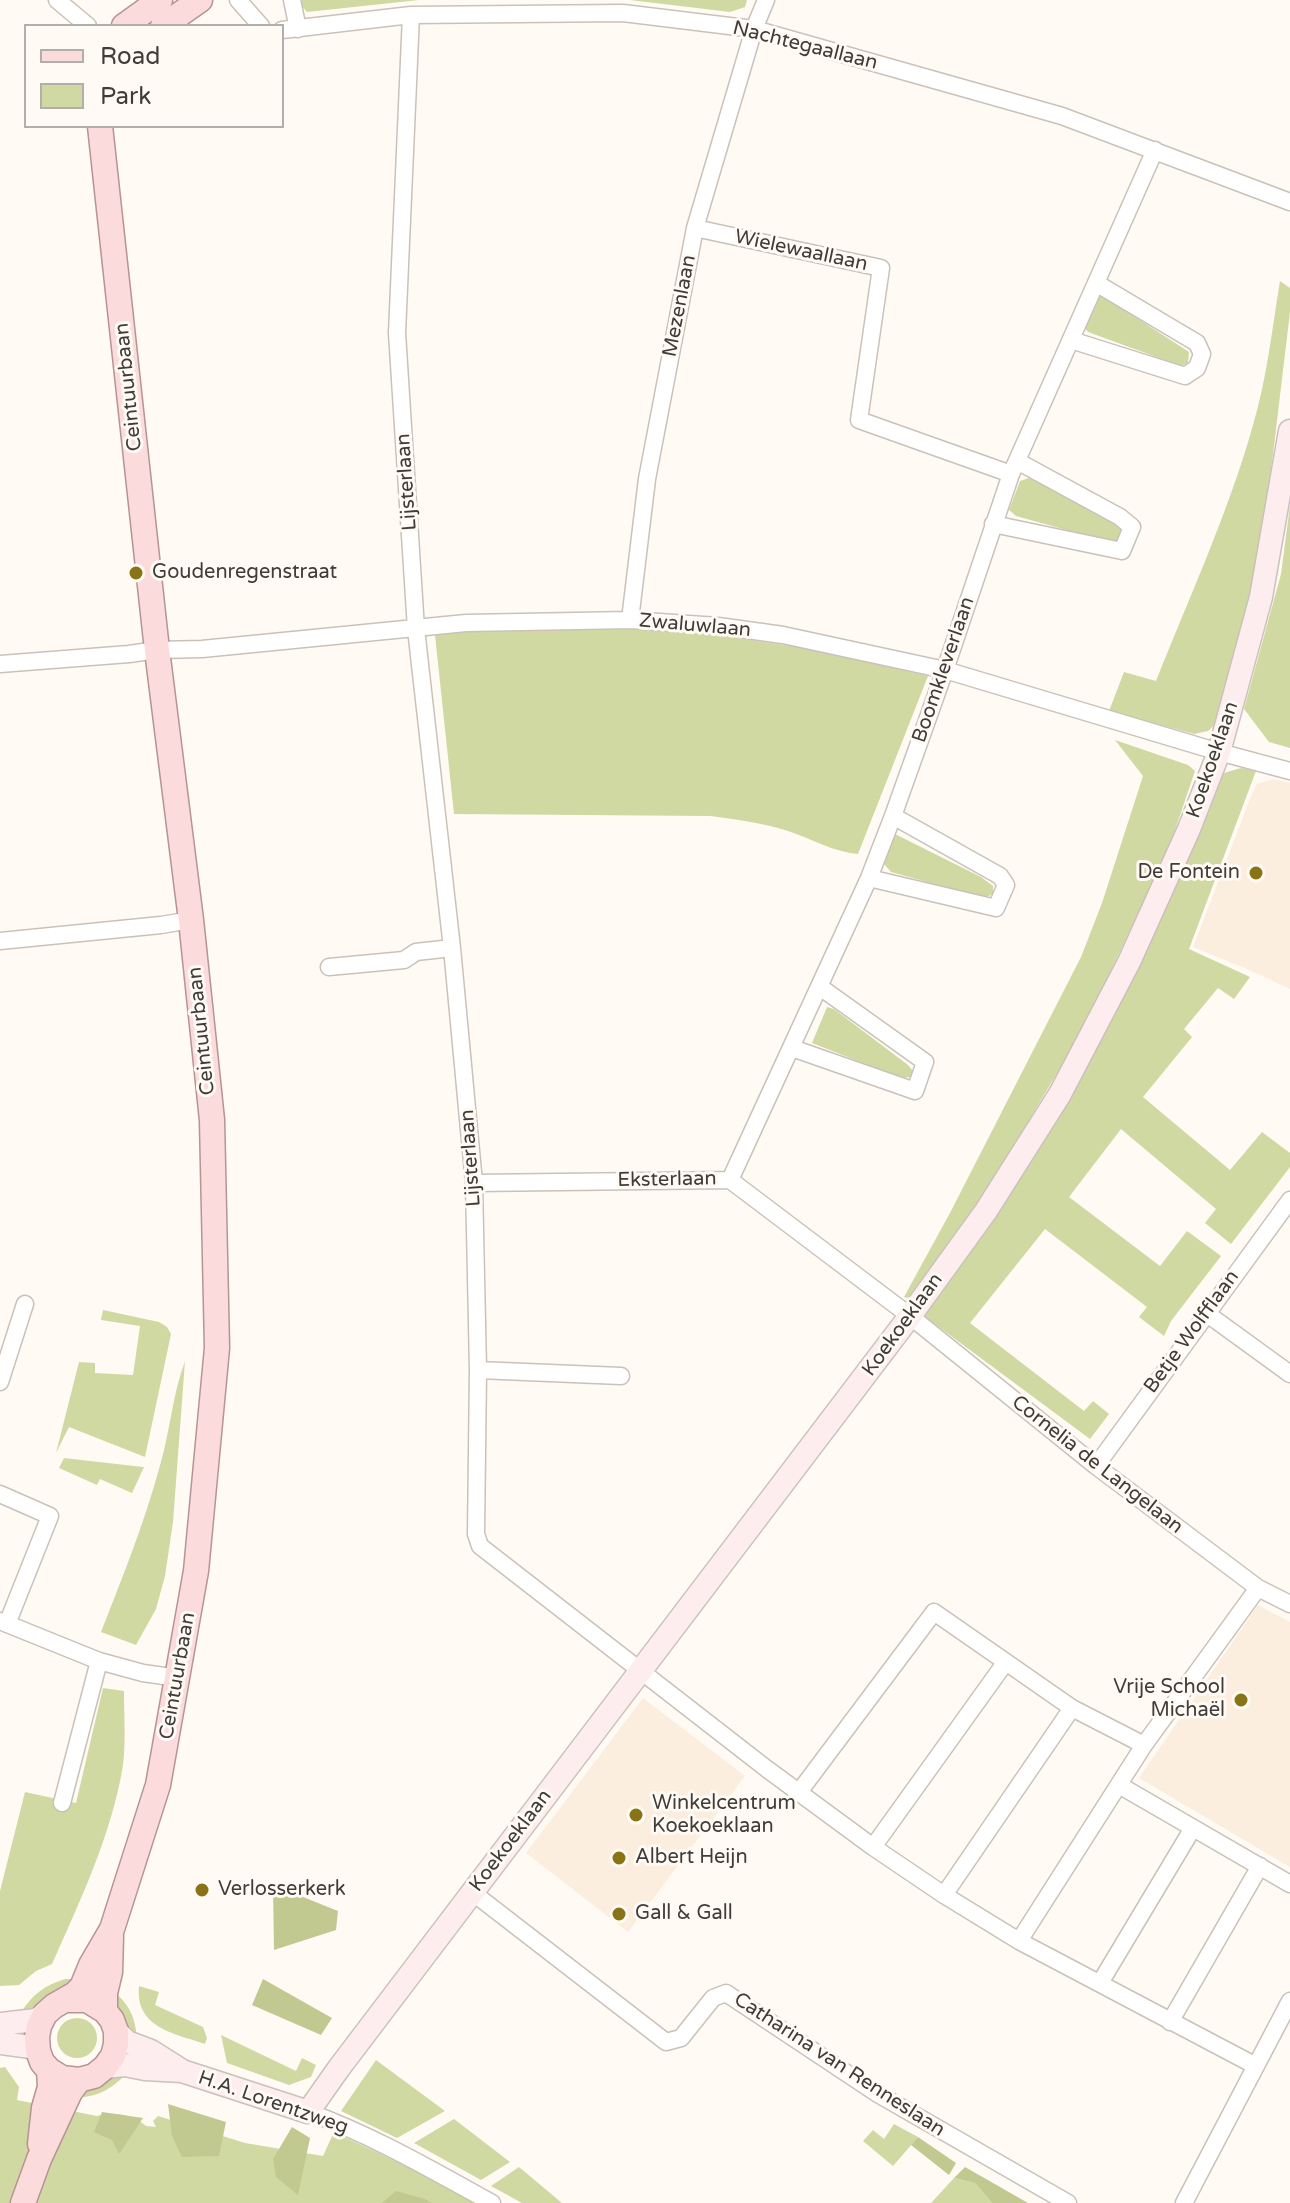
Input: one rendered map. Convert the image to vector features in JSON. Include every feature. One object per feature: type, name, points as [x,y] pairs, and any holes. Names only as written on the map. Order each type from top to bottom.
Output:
[{"type":"main road","points":[[127,24],[160,0]]},
{"type":"main road","points":[[166,24],[200,0]]},
{"type":"main road","name":"Ceintuurbaan","points":[[55,2007],[82,1987],[112,1929],[158,1785],[196,1571],[217,1348],[212,1120],[100,128]]},
{"type":"main road","name":"Ceintuurbaan","points":[[110,2021],[104,2000],[110,1972],[112,1929]]},
{"type":"main road","points":[[39,2159],[44,2108],[50,2087],[37,2037],[39,2026],[55,2007],[87,2000],[110,2021],[116,2044],[113,2056],[94,2076],[79,2080],[62,2078],[44,2061]]},
{"type":"main road","points":[[23,2203],[39,2159],[70,2092],[79,2080]]},
{"type":"street","points":[[57,0],[86,24]]},
{"type":"street","points":[[238,0],[259,24]]},
{"type":"street","name":"Nachtegaallaan","points":[[292,0],[290,30],[411,15],[623,13],[754,29],[1062,116],[1290,202]]},
{"type":"street","name":"Mezenlaan","points":[[630,620],[647,479],[695,228],[754,29],[766,0]]},
{"type":"street","name":"Lijsterlaan","points":[[411,15],[397,333],[416,629],[452,948],[474,1183],[478,1370],[476,1534],[480,1546],[639,1671]]},
{"type":"street","name":"Boomkleverlaan","points":[[730,1180],[869,878],[1014,468],[1155,150]]},
{"type":"street","name":"Wielewaallaan","points":[[695,228],[881,268],[859,420],[1014,468]]},
{"type":"street","points":[[1071,340],[1185,376],[1197,368],[1202,354],[1197,343],[1096,283]]},
{"type":"street","name":"Koekoeklaan","points":[[308,2112],[910,1316],[986,1211],[1060,1094],[1129,962],[1189,829],[1219,752],[1261,597],[1290,431]]},
{"type":"street","points":[[993,524],[1122,551],[1132,527],[1120,517],[1014,468]]},
{"type":"street","name":"Zwaluwlaan","points":[[157,650],[202,649],[466,623],[630,620],[718,626],[783,635],[945,670],[1290,771]]},
{"type":"street","points":[[0,664],[157,650]]},
{"type":"street","points":[[869,878],[996,908],[1006,885],[1000,876],[893,816]]},
{"type":"street","points":[[0,941],[191,920]]},
{"type":"street","points":[[329,967],[404,960],[416,952],[452,948]]},
{"type":"street","points":[[792,1048],[915,1091],[925,1062],[820,987]]},
{"type":"street","name":"Eksterlaan","points":[[474,1183],[730,1180],[910,1316]]},
{"type":"street","name":"Betje Wolfflaan","points":[[1096,1466],[1290,1200]]},
{"type":"street","points":[[0,1382],[25,1304]]},
{"type":"street","points":[[1206,1313],[1290,1374]]},
{"type":"street","name":"Cornelia de Langelaan","points":[[910,1316],[1096,1466],[1258,1588],[1290,1604]]},
{"type":"street","points":[[478,1370],[621,1376]]},
{"type":"street","points":[[0,1494],[50,1516],[4,1622],[99,1661],[143,1673],[178,1678]]},
{"type":"street","points":[[1019,1941],[1144,1745],[1258,1588]]},
{"type":"street","points":[[799,1792],[934,1612],[1072,1708],[1144,1745]]},
{"type":"street","points":[[62,1803],[99,1661]]},
{"type":"street","points":[[873,1847],[1005,1663]]},
{"type":"street","points":[[639,1671],[873,1847],[944,1895],[1019,1941],[1256,2066]]},
{"type":"street","points":[[944,1895],[1072,1708]]},
{"type":"street","points":[[1119,1785],[1290,1884]]},
{"type":"street","points":[[1100,1983],[1193,1828]]},
{"type":"street","points":[[1170,2022],[1260,1866]]},
{"type":"street","name":"Catharina van Renneslaan","points":[[472,1892],[666,2042],[681,2038],[713,1998],[726,1993],[878,2094],[1068,2203]]},
{"type":"street","points":[[1184,2203],[1256,2066],[1285,2022],[1290,2001]]},
{"type":"street","points":[[0,2024],[36,2020],[55,2007]]},
{"type":"street","name":"H.A. Lorentzweg","points":[[110,2021],[127,2042],[151,2051],[182,2071],[330,2120],[421,2163],[492,2203]]},
{"type":"street","points":[[0,2043],[31,2047],[44,2061]]},
{"type":"street","name":"H.A. Lorentzweg","points":[[105,2067],[125,2065],[182,2071]]},
{"type":"shaded area","name":"De Fontein","points":[[1274,779],[1290,783],[1290,989],[1193,947],[1257,784]]},
{"type":"shaded area","name":"Vrije School Michaël","points":[[1258,1605],[1290,1622],[1290,1867],[1139,1778]]},
{"type":"shaded area","name":"Winkelcentrum Koekoeklaan","points":[[643,1698],[745,1776],[628,1932],[526,1853]]},
{"type":"green space","points":[[302,0],[419,0],[307,12]]},
{"type":"green space","points":[[630,0],[747,0],[745,7],[730,12]]},
{"type":"green space","points":[[1280,281],[1290,288],[1290,312],[1265,521],[1253,584],[1217,723],[1208,731],[1194,734],[1109,711],[1124,672],[1156,681],[1208,554],[1258,407]]},
{"type":"green space","points":[[1097,295],[1189,352],[1188,363],[1181,366],[1088,332],[1083,326]]},
{"type":"green space","points":[[1029,478],[1120,524],[1125,533],[1122,541],[1106,541],[1016,516],[1009,510],[1020,481]]},
{"type":"green space","points":[[1290,505],[1290,748],[1269,742],[1244,709],[1281,574]]},
{"type":"green space","points":[[621,626],[674,629],[806,648],[928,676],[858,854],[831,848],[776,828],[710,816],[454,814],[435,635],[442,631]]},
{"type":"green space","points":[[1115,740],[1188,765],[1195,771],[1170,845],[1083,1030],[996,1175],[908,1298],[904,1297],[1081,957],[1102,903],[1143,776]]},
{"type":"green space","points":[[1241,768],[1256,771],[1189,949],[1250,977],[1234,999],[1218,988],[1184,1029],[1192,1037],[1143,1097],[1230,1170],[1262,1132],[1290,1153],[1290,1167],[1231,1244],[1205,1223],[1216,1209],[1121,1129],[1069,1197],[1160,1266],[1187,1231],[1221,1256],[1171,1321],[1164,1336],[1139,1317],[1147,1307],[1045,1229],[970,1323],[1084,1411],[1093,1401],[1109,1414],[1090,1439],[924,1316],[968,1254],[1216,783],[1224,773]]},
{"type":"green space","points":[[895,834],[981,877],[993,886],[993,894],[984,898],[891,872],[883,863]]},
{"type":"green space","points":[[827,1007],[834,1009],[908,1065],[913,1071],[911,1077],[901,1078],[812,1043]]},
{"type":"green space","points":[[103,1310],[159,1322],[171,1334],[145,1457],[69,1427],[56,1453],[79,1362],[95,1363],[95,1373],[133,1375],[140,1326],[101,1320]]},
{"type":"green space","points":[[185,1361],[173,1522],[165,1576],[156,1609],[136,1645],[101,1632],[153,1490]]},
{"type":"green space","points":[[64,1458],[144,1467],[132,1493],[100,1479],[97,1485],[59,1468]]},
{"type":"green space","points":[[103,1688],[124,1691],[125,1737],[118,1791],[103,1842],[52,1964],[36,1971],[19,1985],[0,1986],[0,1891],[25,1792],[76,1803]]},
{"type":"green space","points":[[273,1885],[338,1911],[336,1930],[274,1950]]},
{"type":"green space","points":[[65,1979],[78,1979],[32,2010],[22,2011],[40,1991]]},
{"type":"green space","points":[[263,1979],[332,2018],[321,2035],[252,2005]]},
{"type":"green space","points":[[139,1986],[159,1992],[155,2005],[203,2027],[207,2038],[205,2044],[169,2032],[150,2020],[139,2000]]},
{"type":"green space","points":[[112,1990],[130,2011],[137,2038],[121,2024]]},
{"type":"green space","points":[[77,2018],[91,2024],[97,2038],[91,2052],[77,2058],[63,2052],[57,2038],[63,2024]]},
{"type":"green space","points":[[221,2035],[296,2071],[302,2058],[316,2065],[311,2077],[289,2085],[227,2063]]},
{"type":"green space","points":[[376,2060],[445,2111],[397,2138],[341,2111]]},
{"type":"green space","points":[[5,2067],[19,2087],[17,2100],[97,2116],[123,2115],[146,2126],[156,2127],[153,2121],[158,2116],[245,2143],[323,2156],[333,2134],[433,2178],[478,2203],[0,2203],[0,2068]]},
{"type":"green space","points":[[127,2073],[103,2092],[74,2098],[96,2082]]},
{"type":"green space","points":[[168,2104],[226,2122],[219,2156],[182,2157],[172,2136]]},
{"type":"green space","points":[[102,2112],[143,2118],[119,2154],[112,2140],[94,2132]]},
{"type":"green space","points":[[454,2119],[510,2162],[481,2180],[414,2143]]},
{"type":"green space","points":[[894,2124],[918,2137],[893,2166],[863,2141],[873,2130],[884,2139]]},
{"type":"green space","points":[[292,2127],[310,2138],[298,2195],[276,2177],[273,2159]]},
{"type":"green space","points":[[918,2137],[956,2163],[949,2175],[911,2145]]},
{"type":"green space","points":[[519,2167],[562,2203],[522,2203],[491,2186]]},
{"type":"green space","points":[[965,2167],[1028,2203],[992,2203],[975,2183],[954,2178]]},
{"type":"green space","points":[[954,2178],[975,2183],[992,2203],[931,2203]]},
{"type":"green space","points":[[396,2191],[425,2199],[432,2203],[382,2203]]},
{"type":"place","name":"Goudenregenstraat","points":[[136,573]]},
{"type":"place","name":"De Fontein","points":[[1256,873]]},
{"type":"place","name":"Vrije School Michaël","points":[[1241,1700]]},
{"type":"place","name":"Winkelcentrum Koekoeklaan","points":[[636,1815]]},
{"type":"place","name":"Albert Heijn","points":[[619,1858]]},
{"type":"place","name":"Verlosserkerk","points":[[202,1890]]},
{"type":"place","name":"Gall & Gall","points":[[619,1914]]}]
